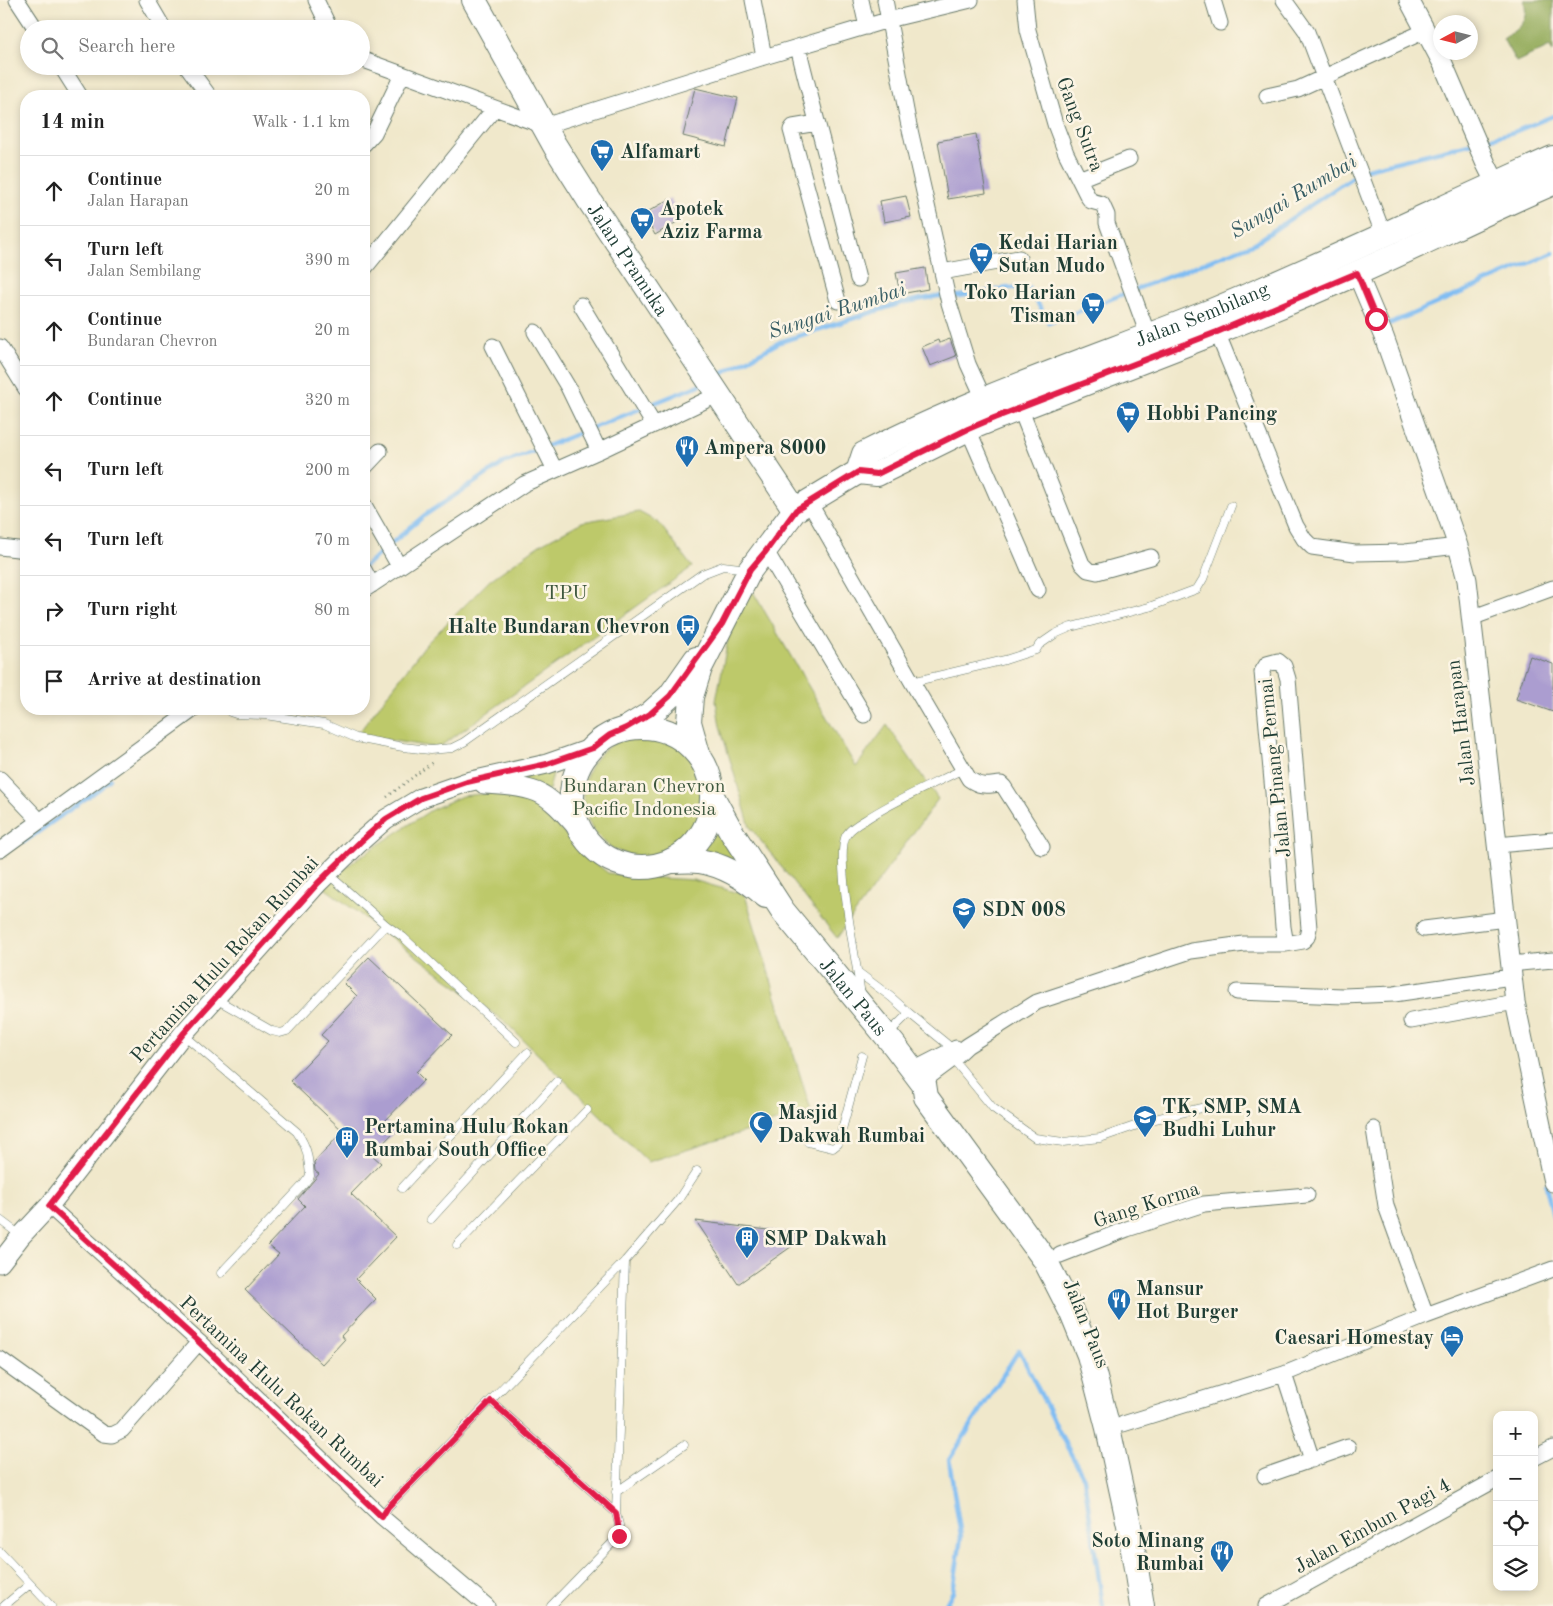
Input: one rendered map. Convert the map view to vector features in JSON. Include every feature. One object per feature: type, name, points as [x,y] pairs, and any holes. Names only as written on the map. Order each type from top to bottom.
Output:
[{"type":"main road","name":"Jalan Pramuka","points":[[474,0],[544,126],[589,200],[700,367],[802,506]]},
{"type":"main road","name":"Jalan Sembilang","points":[[698,754],[689,722],[691,697],[700,668],[750,570],[802,506],[866,467],[908,431],[984,399],[1209,312],[1350,252],[1553,158]]},
{"type":"main road","name":"Jalan Sembilang","points":[[866,467],[1217,332],[1357,273],[1553,182]]},
{"type":"main road","name":"Jalan Sembilang","points":[[626,728],[650,714],[670,696],[722,624]]},
{"type":"main road","points":[[645,727],[664,730],[683,740],[698,754],[708,774],[712,796],[709,818],[700,836],[687,851],[671,861],[654,866],[634,867],[621,864],[594,848],[583,834],[576,818],[573,800],[574,782],[581,764],[593,748],[610,735],[626,728],[645,727]]},
{"type":"main road","name":"Jalan Paus","points":[[712,796],[731,831],[783,910],[920,1079],[935,1089],[1000,1170],[1060,1255],[1101,1351],[1123,1424],[1157,1606]]},
{"type":"main road","name":"Jalan Paus","points":[[671,861],[700,861],[724,868],[753,885],[783,910]]},
{"type":"main road","name":"Jalan Paus","points":[[920,1079],[926,1097],[1045,1260],[1072,1311],[1089,1355],[1108,1428],[1130,1525],[1142,1606]]},
{"type":"street","points":[[17,0],[30,20]]},
{"type":"street","points":[[147,0],[159,20]]},
{"type":"street","points":[[316,0],[326,20]]},
{"type":"street","points":[[753,0],[764,57]]},
{"type":"street","points":[[861,0],[867,27]]},
{"type":"street","points":[[884,0],[908,121],[947,297],[968,364],[984,399]]},
{"type":"street","points":[[370,63],[544,126],[888,20],[972,0]]},
{"type":"street","name":"Gang Sutra","points":[[1025,0],[1028,30],[1055,124],[1066,153],[1091,201],[1102,204],[1107,215],[1107,223],[1148,335]]},
{"type":"street","points":[[1213,0],[1220,23]]},
{"type":"street","points":[[1284,0],[1307,32],[1384,236]]},
{"type":"street","points":[[1409,0],[1443,64],[1496,184]]},
{"type":"street","points":[[1267,96],[1298,89],[1424,31]]},
{"type":"street","points":[[798,47],[858,280]]},
{"type":"street","points":[[67,75],[76,90]]},
{"type":"street","points":[[194,75],[205,90]]},
{"type":"street","points":[[370,137],[374,133],[402,75]]},
{"type":"street","points":[[370,262],[495,108]]},
{"type":"street","points":[[817,124],[793,127],[791,130],[838,301]]},
{"type":"street","points":[[1079,179],[1129,159]]},
{"type":"street","points":[[942,272],[1019,258]]},
{"type":"street","name":"Jalan Harapan","points":[[1357,273],[1384,337],[1458,546],[1467,580],[1498,845],[1510,970],[1553,1182]]},
{"type":"street","points":[[581,306],[647,413]]},
{"type":"street","points":[[535,332],[568,387],[599,451]]},
{"type":"street","points":[[1217,332],[1296,526],[1304,539],[1312,547],[1365,553],[1405,552],[1458,546]]},
{"type":"street","points":[[492,346],[555,470]]},
{"type":"street","points":[[0,347],[20,379]]},
{"type":"street","points":[[370,578],[400,566],[524,484],[599,451],[647,413],[719,394]]},
{"type":"street","points":[[1020,408],[1082,564],[1088,570],[1097,572],[1150,557]]},
{"type":"street","points":[[968,429],[1038,590]]},
{"type":"street","points":[[370,462],[380,451]]},
{"type":"street","points":[[802,506],[912,682],[969,779],[977,785],[1001,784],[1004,786],[1042,847]]},
{"type":"street","points":[[370,515],[400,566]]},
{"type":"street","points":[[0,547],[20,549]]},
{"type":"street","points":[[766,551],[864,715]]},
{"type":"street","points":[[1470,618],[1553,588]]},
{"type":"street","name":"Jalan Pinang Permai","points":[[920,1079],[958,1051],[1037,1002],[1191,951],[1244,944],[1286,944],[1303,941],[1307,937],[1309,928],[1288,679],[1284,666],[1278,661],[1267,664],[1262,672],[1286,944]]},
{"type":"street","points":[[0,850],[186,715]]},
{"type":"street","name":"Pertamina Hulu Rokan Rumbai","points":[[0,1263],[21,1236],[49,1206],[183,1034],[328,874],[386,819],[421,798],[467,782],[547,764],[593,748]]},
{"type":"street","points":[[0,779],[40,821]]},
{"type":"street","name":"Pertamina Hulu Rokan Rumbai","points":[[467,782],[517,787],[539,793],[552,802],[583,834]]},
{"type":"street","points":[[1273,792],[1298,789]]},
{"type":"street","points":[[1498,845],[1553,840]]},
{"type":"street","points":[[1424,929],[1506,919]]},
{"type":"street","points":[[1237,992],[1343,996],[1394,994],[1553,960]]},
{"type":"street","points":[[1412,1021],[1515,1002]]},
{"type":"street","points":[[1374,1129],[1386,1206],[1426,1316]]},
{"type":"street","name":"Gang Korma","points":[[1060,1255],[1126,1229],[1204,1204],[1307,1195]]},
{"type":"street","name":"Pertamina Hulu Rokan Rumbai","points":[[49,1206],[199,1342],[382,1517],[487,1606]]},
{"type":"street","points":[[1123,1424],[1284,1374],[1426,1316],[1553,1269]]},
{"type":"street","points":[[0,1359],[104,1434],[112,1435],[122,1430],[199,1342]]},
{"type":"street","points":[[1284,1374],[1312,1460]]},
{"type":"street","points":[[1265,1476],[1348,1447]]},
{"type":"street","points":[[1538,1456],[1553,1448]]},
{"type":"street","name":"Jalan Embun Pagi 4","points":[[1266,1606],[1493,1480]]},
{"type":"lane","points":[[912,682],[1005,660],[1036,650],[1039,645],[1055,634],[1080,624],[1149,607],[1197,589],[1204,579],[1231,506]]},
{"type":"lane","points":[[265,715],[324,724],[356,738],[402,747],[430,750],[452,748],[464,742],[702,574],[723,566],[750,570]]},
{"type":"lane","points":[[863,1007],[859,973],[845,902],[843,849],[845,836],[849,831],[878,812],[963,769]]},
{"type":"lane","points":[[328,874],[402,937],[516,1042]]},
{"type":"lane","points":[[215,998],[272,1032],[288,1031],[386,925]]},
{"type":"lane","points":[[859,973],[958,1051],[993,1108],[1035,1138],[1063,1142],[1100,1138],[1155,1119],[1218,1104]]},
{"type":"lane","points":[[886,1036],[909,1013]]},
{"type":"lane","points":[[183,1034],[297,1132],[306,1146],[307,1152],[310,1176],[221,1273]]},
{"type":"lane","points":[[402,1188],[527,1053]]},
{"type":"lane","points":[[808,1142],[833,1148],[838,1144],[862,1056]]},
{"type":"lane","points":[[431,1219],[557,1082]]},
{"type":"lane","points":[[456,1245],[587,1110]]},
{"type":"lane","points":[[382,1517],[388,1507],[626,1261],[678,1200],[698,1171]]},
{"type":"lane","points":[[0,1220],[21,1236]]},
{"type":"lane","points":[[551,1606],[619,1536],[616,1492],[626,1261]]},
{"type":"lane","points":[[491,1401],[616,1513]]},
{"type":"lane","points":[[616,1492],[684,1446]]},
{"type":"lane","points":[[0,1552],[51,1606]]},
{"type":"lane","points":[[4,1606],[30,1584]]},
{"type":"green space","points":[[1524,0],[1553,0],[1553,52],[1550,46],[1516,62],[1503,39],[1522,23],[1525,14]]},
{"type":"green space","name":"TPU","points":[[639,512],[659,523],[692,567],[438,748],[357,735],[426,644],[490,580],[541,544],[582,522]]},
{"type":"green space","points":[[752,590],[856,767],[887,725],[938,799],[837,938],[750,827],[720,726],[716,701],[730,629]]},
{"type":"green space","name":"Bundaran Chevron Pacific Indonesia","points":[[644,735],[656,736],[667,740],[678,745],[687,753],[695,762],[700,773],[704,784],[704,808],[700,819],[695,830],[687,839],[678,847],[667,852],[656,856],[644,857],[632,856],[621,852],[610,847],[601,839],[593,830],[588,819],[584,808],[583,796],[584,784],[588,773],[593,762],[601,753],[610,745],[621,740],[632,736]]},
{"type":"green space","points":[[554,770],[549,790],[502,780]]},
{"type":"green space","points":[[499,792],[536,805],[589,858],[608,873],[693,880],[745,895],[811,1111],[648,1162],[506,1023],[322,886],[357,859],[431,810],[462,796]]},
{"type":"green space","points":[[715,832],[755,878],[697,853]]},
{"type":"building","points":[[695,88],[738,98],[726,147],[683,136]]},
{"type":"building","points":[[976,134],[986,193],[948,199],[938,141]]},
{"type":"building","points":[[906,196],[911,217],[884,222],[880,201]]},
{"type":"building","points":[[670,199],[682,219],[655,235],[644,214]]},
{"type":"building","points":[[925,268],[928,289],[900,294],[896,273]]},
{"type":"building","points":[[950,339],[956,356],[930,366],[922,347],[938,340],[939,343]]},
{"type":"building","points":[[1530,656],[1553,664],[1553,712],[1516,699]]},
{"type":"building","name":"Pertamina Hulu Rokan Rumbai South Office","points":[[369,957],[452,1035],[416,1072],[424,1080],[386,1120],[394,1132],[372,1155],[381,1163],[351,1194],[396,1237],[356,1279],[376,1299],[341,1336],[344,1340],[322,1364],[245,1290],[279,1254],[268,1245],[305,1206],[298,1199],[319,1174],[315,1171],[314,1162],[343,1131],[290,1081],[328,1041],[321,1035],[357,996],[344,983]]},
{"type":"building","name":"SMP Dakwah","points":[[696,1221],[808,1235],[738,1284]]},
{"type":"waterway","name":"Sungai Rumbai","points":[[1480,141],[1514,132],[1553,116]]},
{"type":"waterway","name":"Sungai Rumbai","points":[[716,377],[780,342],[901,303],[938,296],[959,296],[1008,288],[1029,288],[1049,323],[1255,243],[1363,170],[1473,143]]},
{"type":"waterway","points":[[1389,324],[1553,253]]},
{"type":"waterway","name":"Sungai Rumbai","points":[[647,406],[702,384]]},
{"type":"waterway","name":"Sungai Rumbai","points":[[370,562],[425,515],[504,463],[640,409]]},
{"type":"waterway","name":"Sungai Rumbai","points":[[24,842],[99,789],[110,779]]},
{"type":"waterway","points":[[1546,1185],[1553,1216]]},
{"type":"waterway","points":[[1019,1350],[1084,1478],[1103,1606]]},
{"type":"waterway","points":[[945,1606],[953,1591],[961,1537],[949,1460],[1019,1350]]},
{"type":"place","name":"Alfamart","points":[[602,172]]},
{"type":"place","name":"Apotek Aziz Farma","points":[[642,240]]},
{"type":"place","name":"Kedai Harian Sutan Mudo","points":[[981,275]]},
{"type":"place","name":"Toko Harian Tisman","points":[[1093,325]]},
{"type":"place","name":"Hobbi Pancing","points":[[1128,434]]},
{"type":"place","name":"Ampera 8000","points":[[687,468]]},
{"type":"place","name":"Halte Bundaran Chevron","points":[[688,647]]},
{"type":"place","name":"SDN 008","points":[[964,930]]},
{"type":"place","name":"TK, SMP, SMA Budhi Luhur","points":[[1145,1138]]},
{"type":"place","name":"Masjid Dakwah Rumbai","points":[[761,1144]]},
{"type":"place","name":"Pertamina Hulu Rokan Rumbai South Office","points":[[347,1159]]},
{"type":"place","name":"SMP Dakwah","points":[[747,1259]]},
{"type":"place","name":"Mansur Hot Burger","points":[[1119,1321]]},
{"type":"place","name":"Caesari Homestay","points":[[1452,1358]]},
{"type":"place","name":"Soto Minang Rumbai","points":[[1222,1573]]},
{"type":"route","points":[[619,1536],[616,1513],[491,1401],[388,1507],[382,1517],[199,1342],[49,1206],[183,1034],[318,883],[360,842],[386,819],[421,798],[467,782],[547,764],[593,748],[610,735],[650,714],[670,696],[722,624],[750,570],[796,510],[858,472],[877,474],[994,418],[1217,332],[1357,273],[1376,319]]}]
